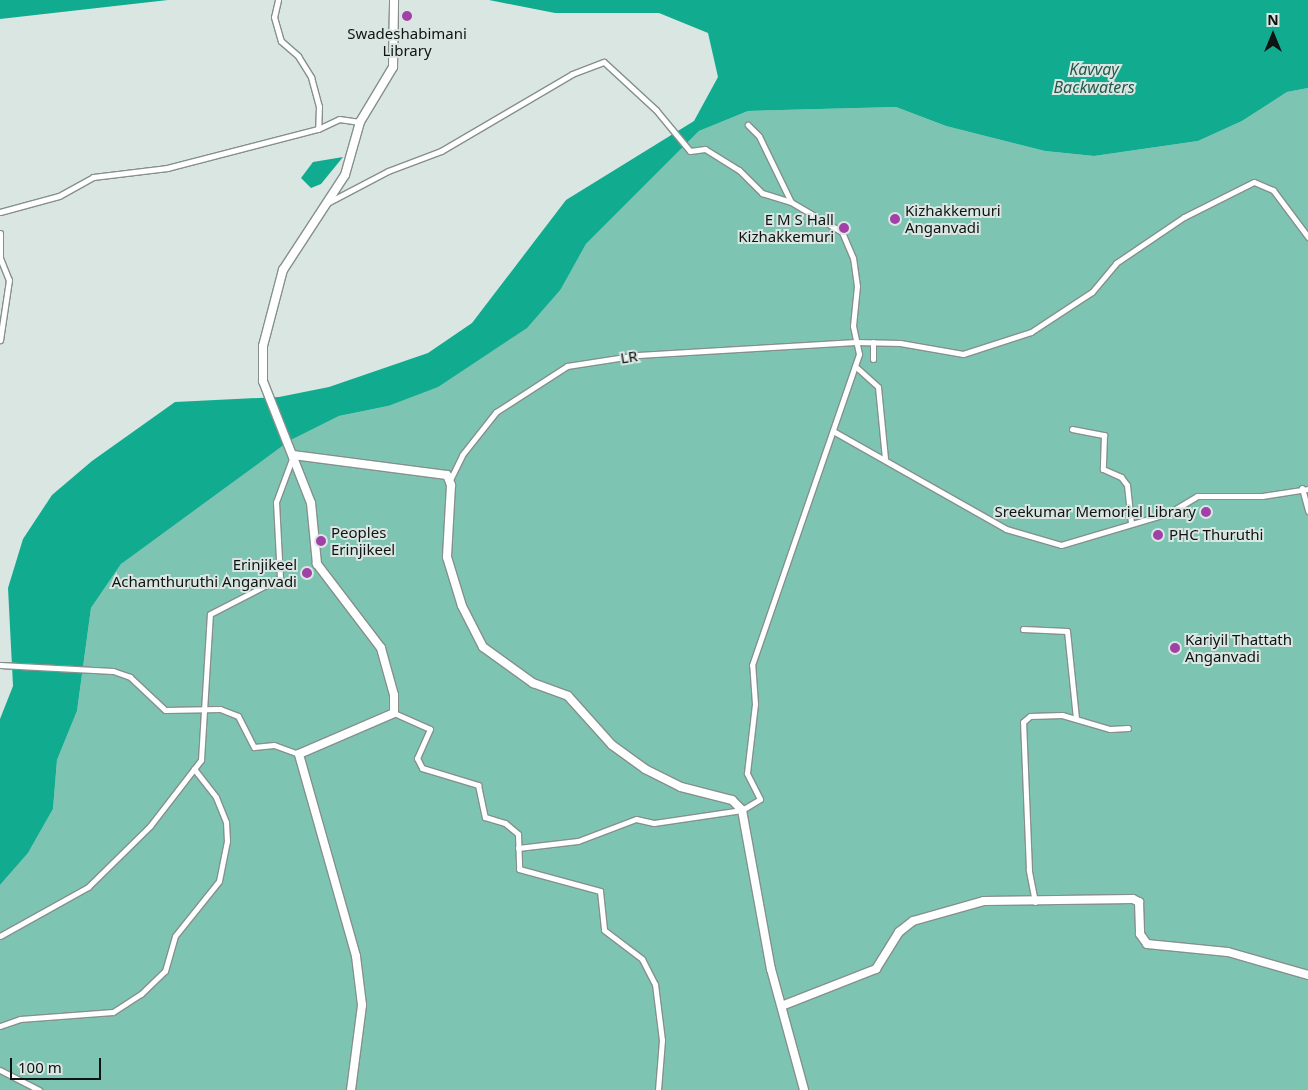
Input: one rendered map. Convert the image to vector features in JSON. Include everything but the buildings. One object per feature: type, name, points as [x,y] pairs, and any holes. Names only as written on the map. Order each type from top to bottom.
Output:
[{"type":"street","points":[[394,0],[393,67],[360,122],[345,175],[278,283],[264,346],[263,381],[294,455],[311,503],[317,564],[381,648],[394,712]]},
{"type":"street","points":[[278,2],[274,17],[281,41],[298,56],[311,77],[319,106],[318,129]]},
{"type":"street","points":[[329,202],[388,172],[441,151],[572,74],[604,62],[656,110],[690,151],[705,150],[739,170],[762,193],[791,202],[842,232],[853,258],[855,366],[833,431],[789,546],[752,665],[755,704],[747,773],[760,799],[742,810],[654,823],[636,820],[578,841],[518,848]]},
{"type":"street","points":[[0,212],[59,196],[93,177],[167,168],[318,129],[339,119],[360,122]]},
{"type":"street","points":[[748,125],[759,136],[791,202]]},
{"type":"street","name":"LR","points":[[451,478],[462,455],[496,412],[567,366],[638,354],[856,342],[873,342],[963,354],[1031,332],[1092,292],[1116,264],[1184,216],[1254,182],[1273,190],[1308,237]]},
{"type":"street","points":[[0,233],[0,258],[9,280],[0,340]]},
{"type":"street","points":[[873,342],[873,359]]},
{"type":"street","points":[[855,366],[878,387],[885,459]]},
{"type":"street","points":[[1072,429],[1104,435],[1103,469],[1121,477],[1126,485],[1131,523]]},
{"type":"street","points":[[833,431],[885,459],[957,503],[1028,538],[1061,545],[1170,513],[1204,494],[1262,496],[1302,488],[1308,489]]},
{"type":"street","points":[[294,455],[451,478],[447,557],[462,606],[484,648],[533,683],[568,696],[612,745],[644,770],[681,787],[732,800],[742,810],[771,969],[784,1005],[804,1090]]},
{"type":"street","points":[[0,936],[88,887],[150,826],[201,760],[210,614],[280,578],[276,502],[294,455]]},
{"type":"street","points":[[1302,488],[1308,511]]},
{"type":"street","points":[[1023,629],[1067,631],[1076,718]]},
{"type":"street","points":[[0,665],[78,667],[130,677],[165,710],[220,708],[238,716],[254,747],[274,745],[299,754],[394,712],[430,729],[417,758],[422,768],[478,786],[485,818],[514,829],[518,848],[519,869],[600,890],[604,930],[642,959],[650,973],[662,1040],[658,1090]]},
{"type":"street","points":[[1035,902],[1029,870],[1023,722],[1030,716],[1076,718],[1110,729],[1128,728]]},
{"type":"street","points":[[299,754],[356,956],[362,1005],[351,1090]]},
{"type":"street","points":[[0,1026],[20,1019],[112,1012],[141,994],[165,971],[175,936],[219,881],[227,841],[226,822],[216,798],[194,769]]},
{"type":"street","points":[[784,1005],[876,969],[899,932],[913,921],[984,901],[1035,902],[1134,899],[1139,902],[1140,934],[1147,944],[1228,952],[1308,975]]},
{"type":"street","points":[[0,1070],[38,1090]]},
{"type":"shaded area","points":[[1308,88],[1308,1090],[0,1090],[0,885],[28,853],[53,809],[57,760],[77,711],[91,608],[121,564],[165,529],[289,441],[339,416],[388,406],[561,289],[586,244],[699,131],[748,111],[896,107],[946,126],[1045,151],[1094,156],[1198,141],[1242,121],[1287,92]]},
{"type":"water","points":[[0,0],[168,0],[0,19]]},
{"type":"water","name":"Kavvay Backwaters","points":[[489,0],[1308,0],[1308,88],[1287,92],[1242,121],[1198,141],[1094,156],[1045,151],[946,126],[896,107],[748,111],[699,131],[586,244],[561,289],[527,328],[438,387],[388,406],[339,416],[289,441],[121,564],[91,608],[77,711],[57,760],[53,809],[28,853],[0,885],[0,719],[13,686],[8,588],[23,539],[52,495],[92,461],[175,402],[279,397],[329,387],[428,353],[472,323],[566,200],[694,121],[718,77],[708,33],[659,13],[555,13]]},
{"type":"water","points":[[343,157],[321,184],[311,188],[301,178],[313,162]]},
{"type":"place","name":"Swadeshabimani Library","points":[[407,16]]},
{"type":"place","name":"Kizhakkemuri Anganvadi","points":[[895,219]]},
{"type":"place","name":"E M S Hall Kizhakkemuri","points":[[844,228]]},
{"type":"place","name":"Sreekumar Memoriel Library","points":[[1206,512]]},
{"type":"place","name":"PHC Thuruthi","points":[[1158,535]]},
{"type":"place","name":"Peoples Erinjikeel","points":[[321,541]]},
{"type":"place","name":"Erinjikeel Achamthuruthi Anganvadi","points":[[307,573]]},
{"type":"place","name":"Kariyil Thattath Anganvadi","points":[[1175,648]]}]
